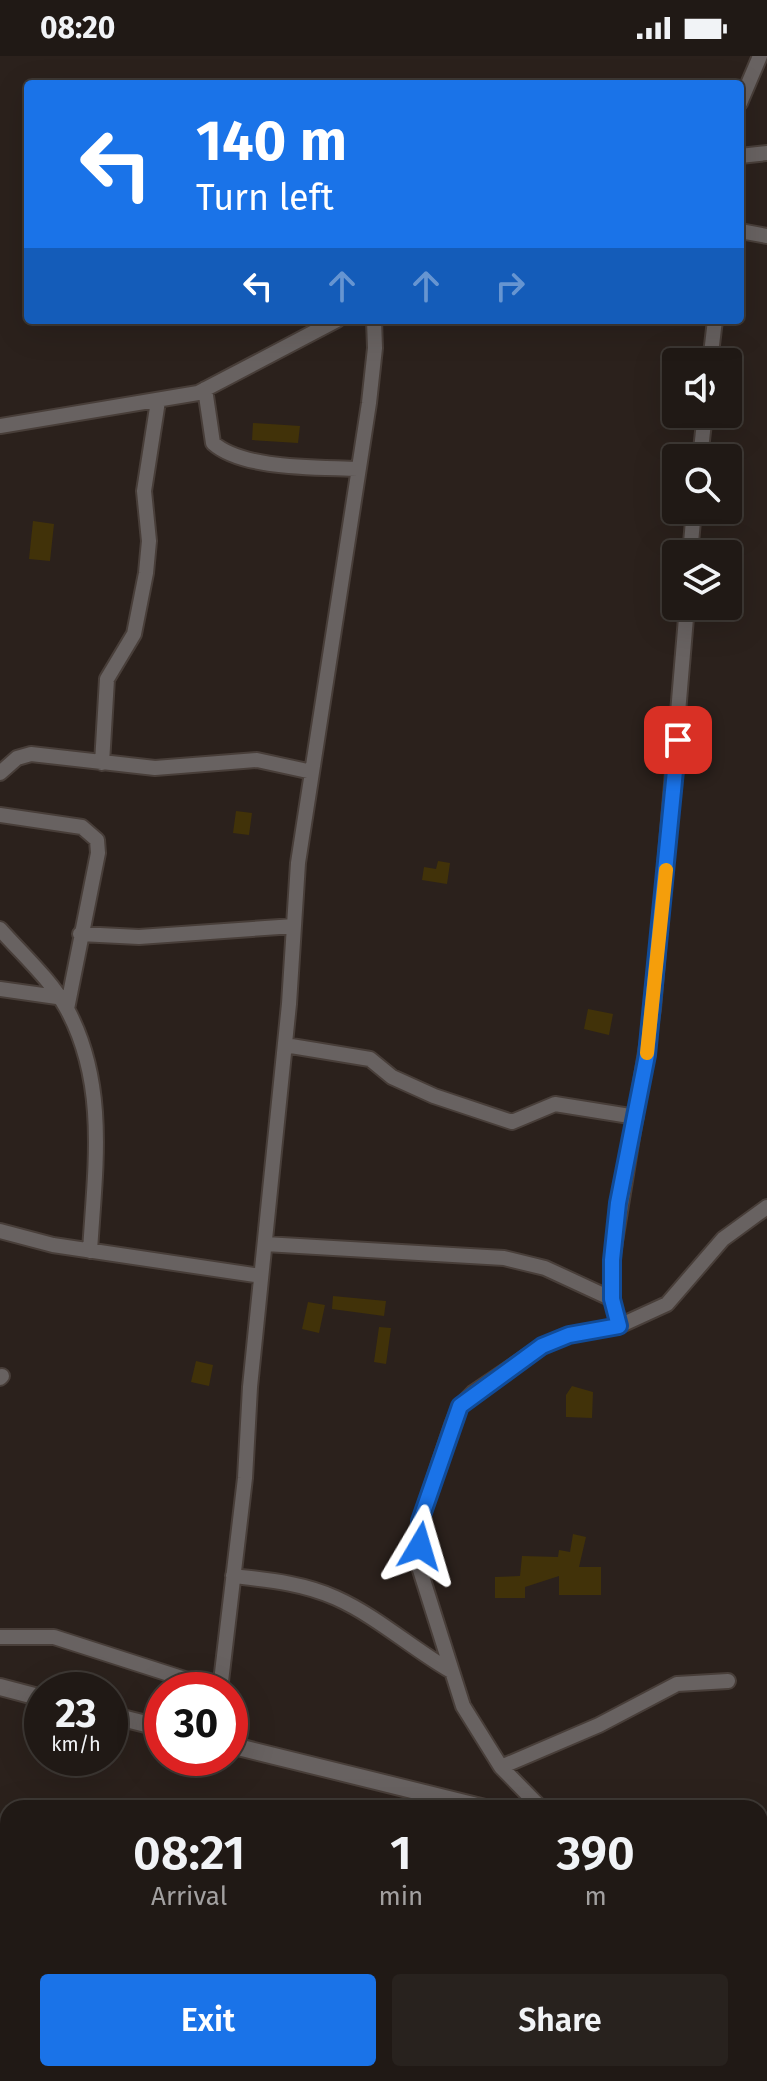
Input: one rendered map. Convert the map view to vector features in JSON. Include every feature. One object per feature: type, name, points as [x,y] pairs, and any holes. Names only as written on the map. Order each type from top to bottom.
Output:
[{"type":"street","points":[[744,92],[755,60]]},
{"type":"street","points":[[744,156],[767,153]]},
{"type":"street","points":[[744,232],[767,236]]},
{"type":"street","points":[[0,426],[158,401],[205,389],[329,324]]},
{"type":"street","points":[[221,1672],[285,1045],[303,819],[358,469],[375,348],[374,324]]},
{"type":"street","points":[[712,348],[715,324]]},
{"type":"street","points":[[205,389],[213,443],[225,452],[274,463],[358,469]]},
{"type":"street","points":[[102,763],[107,679],[134,634],[146,573],[149,541],[144,491],[158,401]]},
{"type":"street","points":[[619,1326],[612,1299],[612,1260],[618,1203],[636,1117],[653,1009],[686,620]]},
{"type":"street","points":[[0,773],[17,758],[31,754],[155,768],[257,760],[312,772]]},
{"type":"street","points":[[0,815],[82,827],[92,832],[98,853],[62,1003]]},
{"type":"street","points":[[80,934],[139,937],[294,926]]},
{"type":"street","points":[[0,929],[62,1003],[93,1081],[98,1122],[90,1251]]},
{"type":"street","points":[[0,989],[62,1003]]},
{"type":"street","points":[[285,1045],[370,1059],[392,1077],[434,1096],[512,1122],[555,1104],[636,1117]]},
{"type":"street","points":[[533,1800],[501,1767],[463,1706],[420,1570],[420,1521],[460,1406],[542,1346],[569,1335],[619,1326],[667,1304],[723,1239],[767,1207]]},
{"type":"street","points":[[0,1231],[90,1251],[261,1276]]},
{"type":"street","points":[[265,1244],[504,1258],[545,1268],[612,1299]]},
{"type":"street","points":[[233,1576],[287,1583],[333,1597],[390,1629],[414,1650],[451,1671]]},
{"type":"street","points":[[0,1637],[54,1637],[163,1672]]},
{"type":"street","points":[[501,1767],[599,1725],[677,1684],[728,1681]]},
{"type":"street","points":[[0,1687],[24,1693]]},
{"type":"street","points":[[248,1749],[453,1800]]},
{"type":"building","points":[[253,423],[300,426],[298,443],[252,440]]},
{"type":"building","points":[[33,521],[54,524],[50,561],[29,559]]},
{"type":"building","points":[[236,811],[252,813],[249,835],[233,833]]},
{"type":"building","points":[[438,861],[450,863],[447,884],[422,880],[424,867],[436,869]]},
{"type":"building","points":[[588,1009],[613,1014],[609,1035],[584,1029]]},
{"type":"building","points":[[333,1296],[386,1301],[384,1316],[332,1309]]},
{"type":"building","points":[[308,1302],[325,1305],[319,1333],[302,1329]]},
{"type":"building","points":[[379,1327],[391,1328],[386,1364],[374,1362]]},
{"type":"building","points":[[196,1361],[213,1365],[209,1386],[191,1382]]},
{"type":"building","points":[[572,1386],[593,1392],[592,1418],[566,1417],[566,1395]]},
{"type":"building","points":[[573,1534],[586,1537],[579,1567],[601,1567],[601,1595],[559,1595],[559,1576],[525,1587],[525,1598],[495,1598],[495,1577],[520,1576],[522,1556],[558,1557],[559,1550],[570,1552]]},
{"type":"slow traffic","points":[[647,1053],[653,1009],[657,928],[666,870]]},
{"type":"route","points":[[420,1546],[420,1521],[460,1406],[473,1393],[542,1346],[569,1335],[619,1326],[612,1299],[612,1260],[618,1203],[644,1078],[653,1009],[657,928],[666,871],[678,740]]}]
